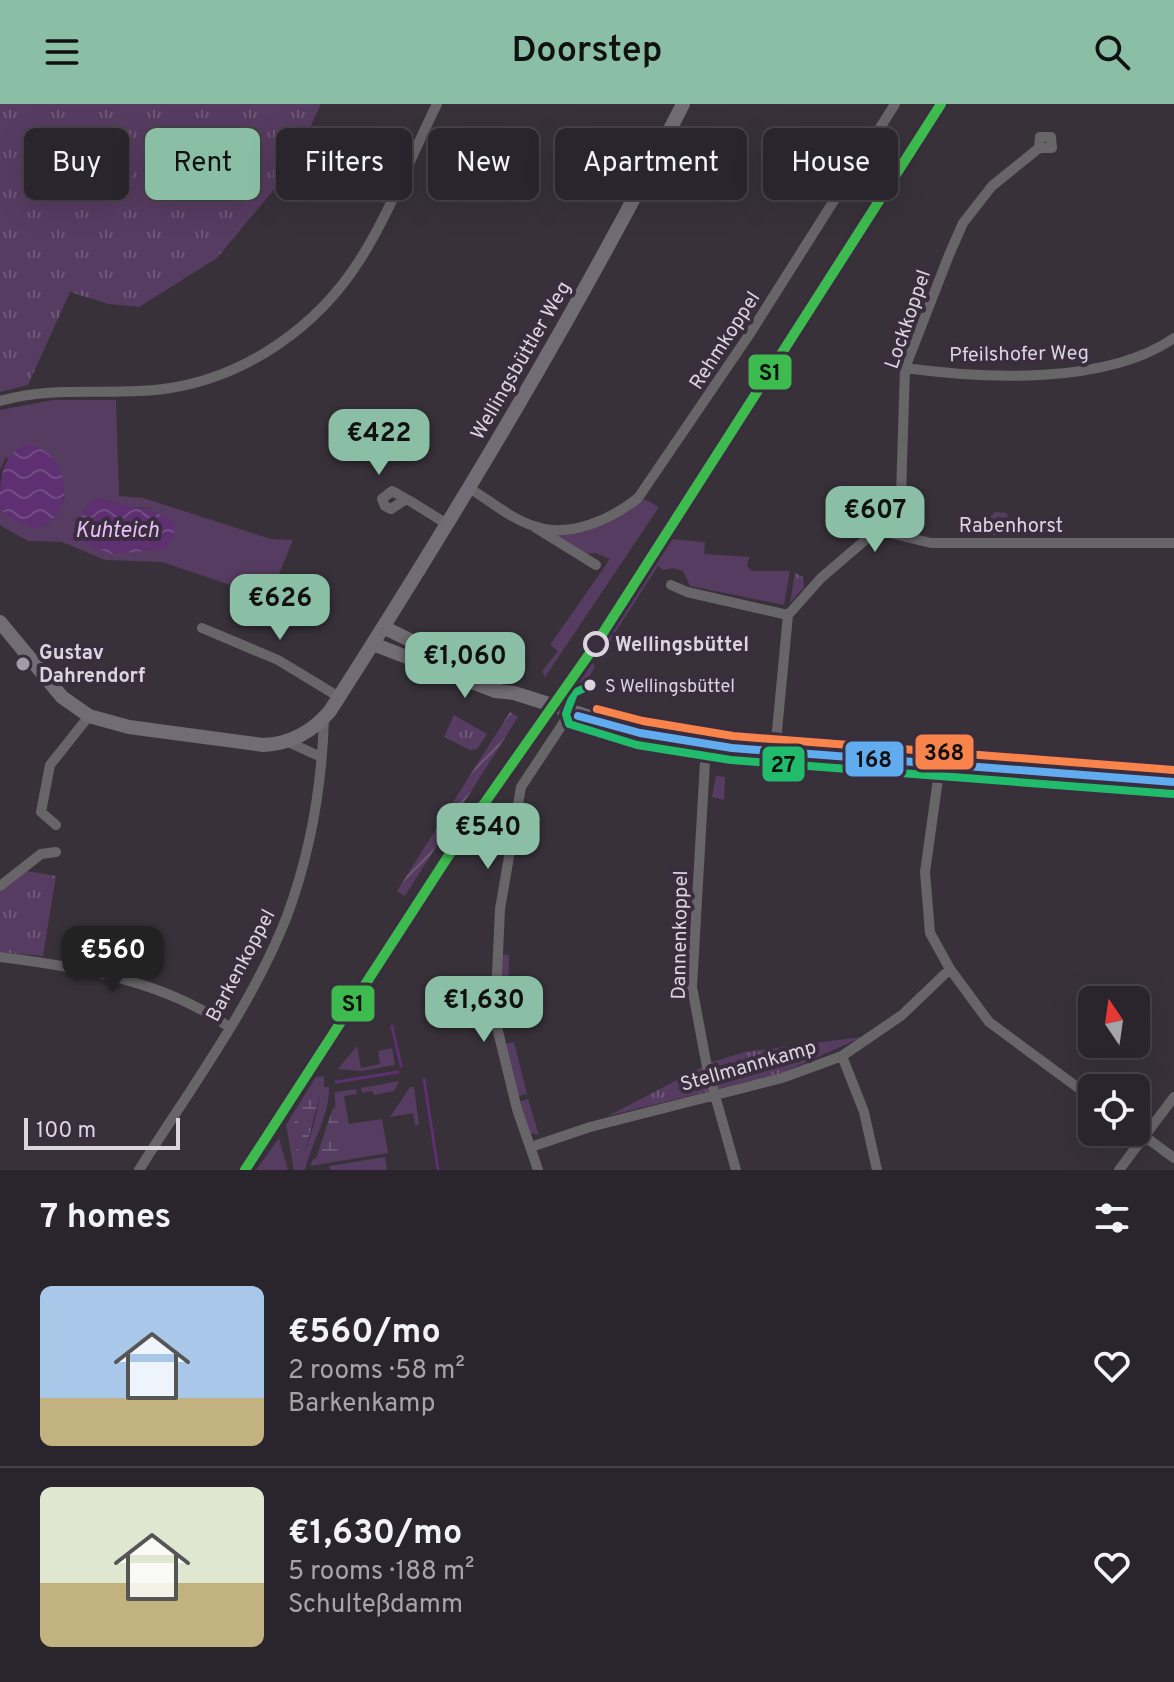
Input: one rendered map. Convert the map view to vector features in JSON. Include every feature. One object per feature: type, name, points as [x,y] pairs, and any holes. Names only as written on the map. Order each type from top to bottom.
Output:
[{"type":"main road","name":"Wellingsbüttler Weg","points":[[0,622],[62,697],[89,716],[119,725],[246,744],[286,741],[324,718],[469,488],[608,246],[683,104]]},
{"type":"main road","points":[[383,627],[514,693],[640,733],[775,752],[1174,782]]},
{"type":"main road","points":[[373,644],[495,691],[514,693]]},
{"type":"street","points":[[0,401],[36,392],[143,392],[177,387],[213,377],[268,351],[306,323],[362,257],[437,104]]},
{"type":"street","name":"Rehmkoppel","points":[[535,527],[591,525],[616,516],[638,498],[741,347],[895,104]]},
{"type":"street","name":"Lockkoppel","points":[[877,530],[895,510],[901,495],[905,368],[963,223],[992,186],[1039,148]]},
{"type":"street","name":"Pfeilshofer Weg","points":[[905,368],[952,375],[1081,371],[1115,366],[1145,356],[1174,338]]},
{"type":"street","points":[[469,488],[596,565]]},
{"type":"street","points":[[406,499],[447,524]]},
{"type":"street","points":[[775,752],[788,615],[821,578],[877,530]]},
{"type":"street","name":"Rabenhorst","points":[[877,530],[931,543],[1174,543]]},
{"type":"street","points":[[671,585],[687,592],[788,615]]},
{"type":"street","points":[[202,628],[278,660],[339,697]]},
{"type":"street","points":[[538,1170],[517,1109],[495,1019],[500,909],[521,787],[570,713]]},
{"type":"street","points":[[56,825],[41,812],[50,765],[89,716]]},
{"type":"street","name":"Barkenkoppel","points":[[139,1170],[229,1027],[268,959],[287,915],[306,854],[324,718]]},
{"type":"street","points":[[286,741],[321,757]]},
{"type":"street","name":"Dannenkoppel","points":[[706,744],[692,987],[714,1096],[736,1170]]},
{"type":"street","points":[[940,765],[924,893],[930,933],[950,969],[989,1022],[1078,1088]]},
{"type":"street","points":[[0,886],[41,854],[56,852]]},
{"type":"street","points":[[0,957],[139,984],[200,1006],[229,1027]]},
{"type":"street","name":"Stellmannkamp","points":[[531,1147],[590,1127],[782,1078],[842,1056],[902,1015],[950,969]]},
{"type":"street","points":[[842,1056],[864,1112],[877,1170]]},
{"type":"street","points":[[1150,1122],[1174,1097]]},
{"type":"street","points":[[1150,1140],[1174,1158]]},
{"type":"street","points":[[1119,1170],[1133,1146]]},
{"type":"green space","points":[[0,104],[321,104],[310,128],[276,128],[276,187],[217,258],[139,307],[109,304],[70,292],[28,385],[0,392]]},
{"type":"green space","points":[[53,400],[116,400],[119,496],[143,498],[271,539],[293,540],[269,598],[162,562],[105,560],[62,542],[28,541],[0,525],[0,508],[45,526],[65,498],[6,457],[0,469],[0,410]],"holes":[[[100,498],[127,507],[154,508],[83,511]]]},
{"type":"green space","points":[[644,499],[659,507],[545,677],[542,671],[558,651],[550,645],[610,559],[595,553],[584,554],[551,535],[601,525],[622,516]]},
{"type":"green space","points":[[995,512],[1006,513],[1014,524],[1014,535],[988,535],[988,519]]},
{"type":"green space","points":[[671,539],[705,542],[704,554],[749,557],[747,566],[752,571],[790,571],[784,605],[690,586],[683,571],[673,568],[663,570],[658,566],[602,653],[594,653],[652,561]]},
{"type":"green space","points":[[795,573],[803,577],[804,587],[790,603]]},
{"type":"green space","points":[[591,658],[595,667],[584,685],[571,688]]},
{"type":"green space","points":[[510,712],[518,717],[405,896],[397,891]]},
{"type":"green space","points":[[454,715],[487,734],[477,749],[470,750],[444,737]]},
{"type":"green space","points":[[716,776],[725,777],[724,800],[712,797]]},
{"type":"green space","points":[[27,871],[56,876],[43,956],[0,952],[0,891]]},
{"type":"green space","points":[[502,955],[509,955],[508,1000],[499,1000]]},
{"type":"green space","points":[[862,1037],[782,1073],[608,1116],[712,1062],[745,1052]]},
{"type":"green space","points":[[514,1042],[527,1094],[518,1096],[505,1044]]},
{"type":"green space","points":[[357,1046],[361,1068],[380,1064],[378,1051],[392,1048],[395,1065],[362,1071],[338,1069]]},
{"type":"green space","points":[[324,1076],[324,1087],[329,1087],[327,1108],[305,1170],[294,1170],[286,1125],[315,1078]],"holes":[[[319,1083],[313,1126],[298,1166],[294,1122]]]},
{"type":"green space","points":[[399,1081],[394,1091],[374,1095],[372,1091],[362,1093],[361,1088]]},
{"type":"green space","points":[[318,1083],[322,1088],[301,1166],[298,1166],[294,1122]]},
{"type":"green space","points":[[410,1087],[414,1087],[419,1125],[415,1125],[413,1113],[390,1117]]},
{"type":"green space","points":[[356,1089],[357,1094],[344,1096],[349,1124],[382,1119],[388,1153],[310,1166],[313,1159],[335,1156],[339,1130],[335,1092]]},
{"type":"green space","points":[[528,1099],[539,1135],[530,1133],[520,1101]]},
{"type":"green space","points":[[339,1107],[341,1133],[337,1151],[334,1157],[315,1161],[333,1108]]},
{"type":"green space","points":[[279,1138],[288,1170],[256,1170]]},
{"type":"green space","points":[[385,1157],[387,1170],[330,1170],[329,1166]]},
{"type":"water","points":[[28,444],[53,459],[64,484],[64,497],[59,510],[50,521],[37,529],[10,518],[0,508],[1,478],[7,461],[19,448]]},
{"type":"water","name":"Kuhteich","points":[[100,498],[165,517],[175,523],[174,535],[165,549],[112,554],[83,543],[77,531],[82,516],[90,504]]},
{"type":"waterway","points":[[392,1026],[401,1066]]},
{"type":"waterway","points":[[336,1082],[398,1072]]},
{"type":"waterway","points":[[424,1079],[438,1170]]},
{"type":"transit line","name":"S1","points":[[245,1170],[460,838],[592,650],[941,104]]},
{"type":"transit line","name":"27","points":[[591,685],[574,693],[566,714],[569,724],[637,745],[731,760],[1173,794]]},
{"type":"transit line","name":"368","points":[[597,709],[643,721],[733,736],[1174,770]]},
{"type":"transit line","name":"168","points":[[578,716],[640,733],[732,748],[1174,782]]},
{"type":"place","name":"Wellingsbüttel","points":[[596,644]]},
{"type":"place","name":"Gustav Dahrendorf","points":[[23,664]]},
{"type":"place","name":"S Wellingsbüttel","points":[[590,685]]}]
